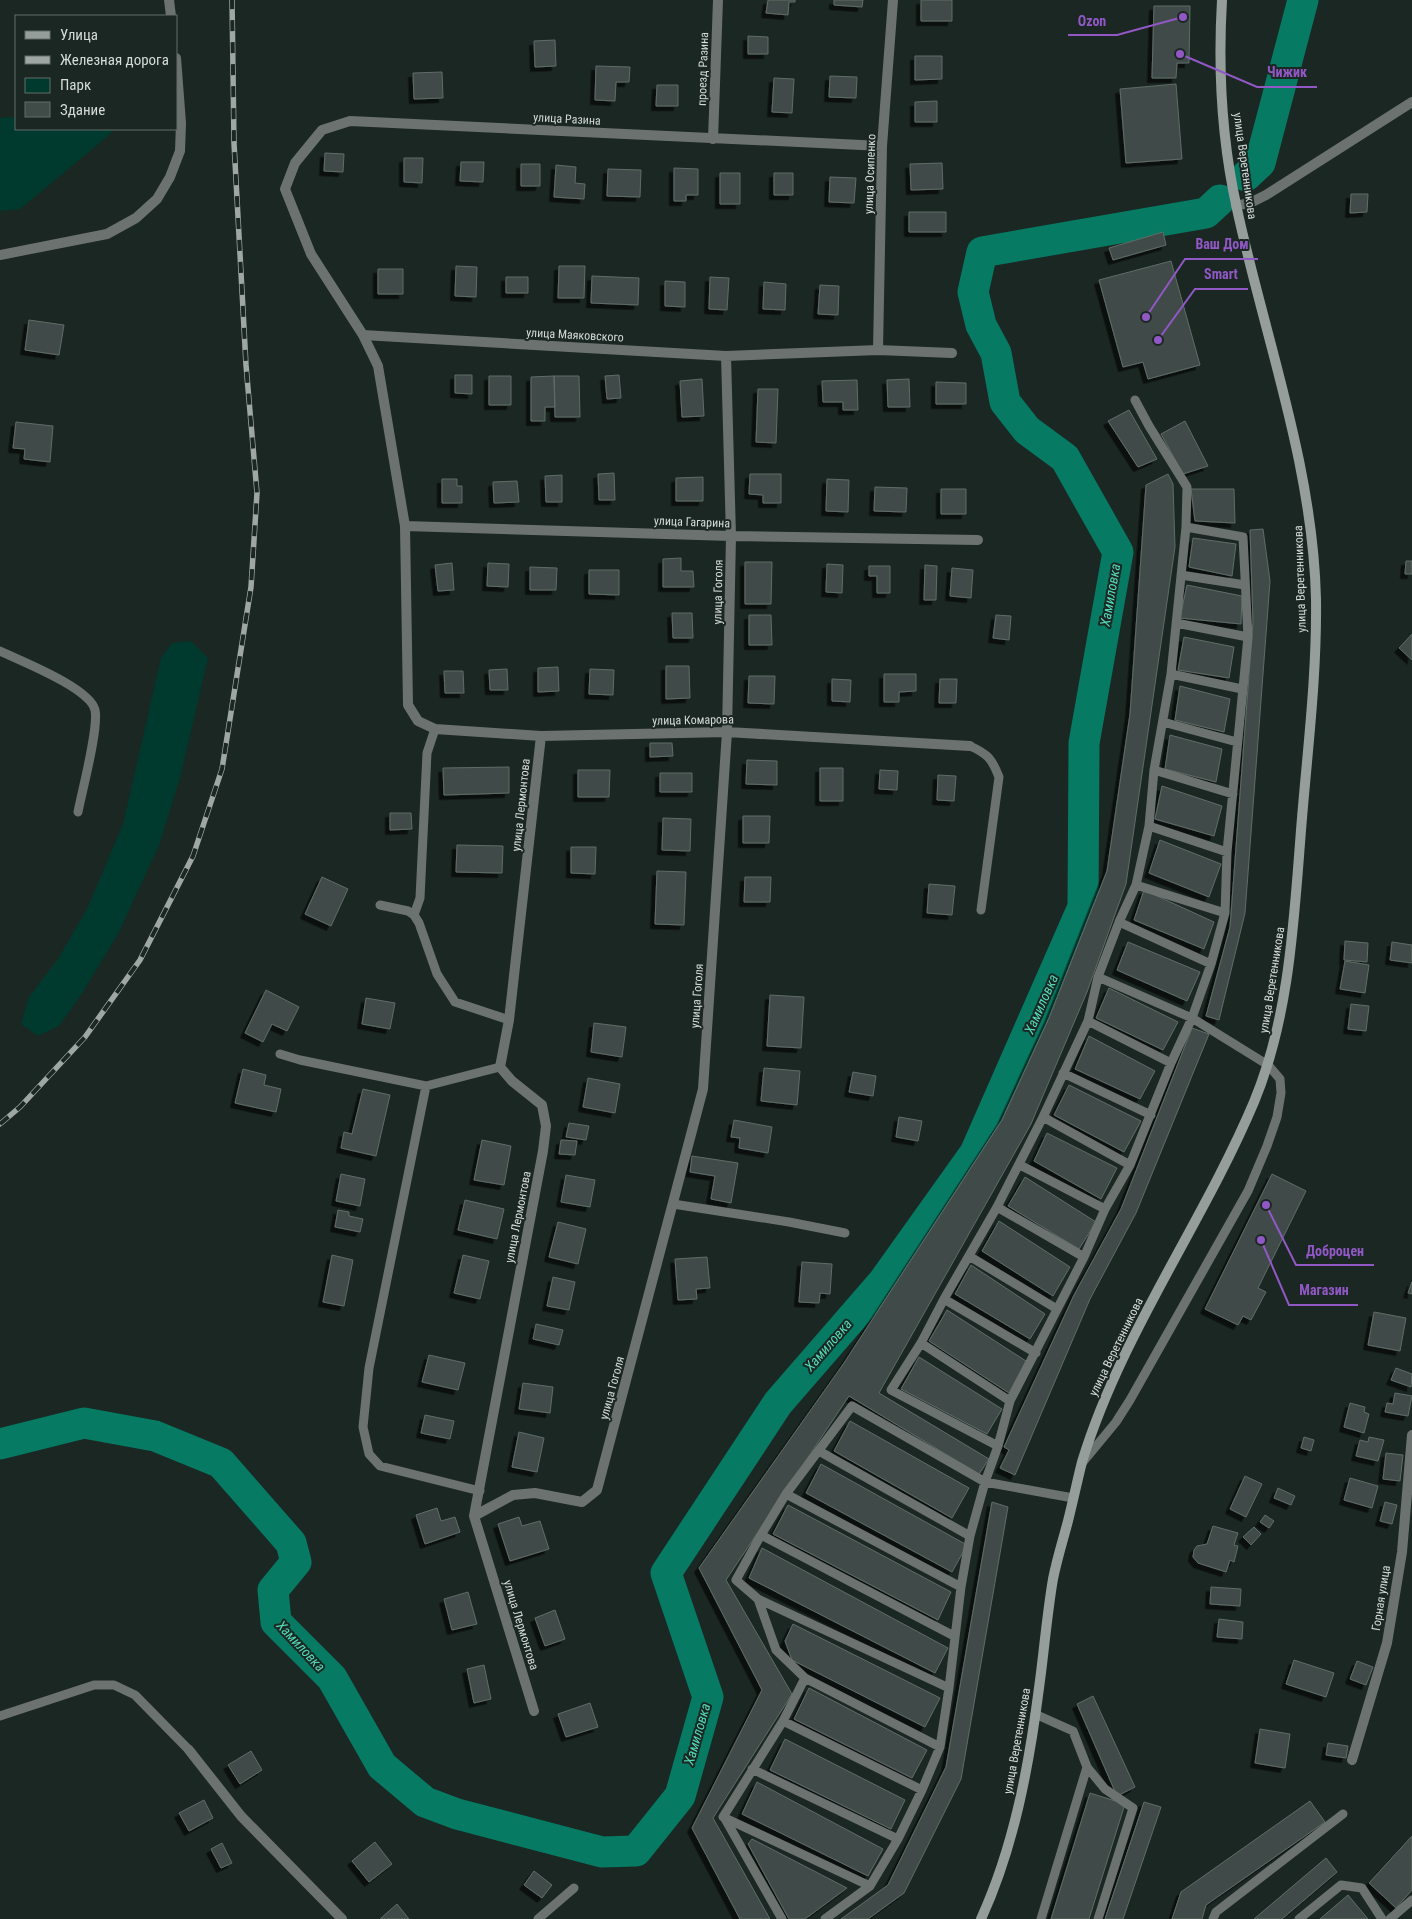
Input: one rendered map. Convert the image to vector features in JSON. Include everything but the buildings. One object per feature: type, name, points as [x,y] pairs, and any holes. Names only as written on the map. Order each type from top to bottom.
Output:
[{"type":"main road","name":"улица Веретенникова","points":[[981,1919],[995,1889],[1013,1830],[1035,1714],[1053,1580],[1082,1464],[1102,1407],[1130,1344],[1238,1138],[1268,1065],[1280,1021],[1291,942],[1314,676],[1316,597],[1310,517],[1287,410],[1236,206],[1227,145],[1222,84],[1222,0]]},
{"type":"street","points":[[169,0],[171,15]]},
{"type":"street","name":"проезд Разина","points":[[713,139],[718,0]]},
{"type":"street","name":"улица Осипенко","points":[[878,350],[882,146],[893,0]]},
{"type":"street","points":[[0,255],[107,234],[136,218],[156,199],[170,177],[180,151],[181,123],[178,84]]},
{"type":"street","points":[[1236,206],[1252,202],[1266,195],[1412,102]]},
{"type":"street","name":"улица Разина","points":[[363,335],[311,254],[285,189],[295,163],[322,130],[350,122],[882,146]]},
{"type":"street","points":[[363,335],[378,366],[405,526]]},
{"type":"street","name":"улица Маяковского","points":[[363,335],[726,356],[878,350],[952,353]]},
{"type":"street","name":"улица Гоголя","points":[[474,1516],[512,1495],[535,1493],[582,1502],[597,1490],[703,1089],[727,732],[731,536],[726,356]]},
{"type":"street","name":"улица Гагарина","points":[[405,526],[731,536],[978,540]]},
{"type":"street","name":"улица Комарова","points":[[405,526],[408,705],[418,721],[435,729],[541,736],[727,732],[970,746]]},
{"type":"street","name":"улица Лермонтова","points":[[534,1711],[474,1516],[542,1161],[546,1126],[542,1105],[512,1081],[500,1067],[509,1020],[541,736]]},
{"type":"street","name":"Горная улица","points":[[1352,1760],[1386,1643],[1402,1552],[1412,1435]]},
{"type":"street","points":[[189,1750],[241,1816],[342,1919]]},
{"type":"lane","points":[[998,1446],[890,1390],[921,1343],[944,1298],[1020,1165],[1088,1021],[1098,977],[1119,922],[1136,885],[1149,826],[1154,770],[1171,674],[1186,528],[1187,488],[1149,426],[1136,400]]},
{"type":"lane","points":[[825,1919],[870,1886],[898,1839],[940,1747],[949,1688],[954,1636],[970,1536],[1010,1401],[1084,1257],[1105,1209],[1130,1165],[1170,1063],[1192,1018],[1211,964],[1225,913],[1227,852],[1248,637],[1243,537],[1186,528]]},
{"type":"lane","points":[[1181,575],[1245,585]]},
{"type":"lane","points":[[1176,623],[1248,637]]},
{"type":"lane","points":[[0,651],[69,684],[85,695],[95,709],[96,724],[78,812]]},
{"type":"lane","points":[[1171,674],[1242,689]]},
{"type":"lane","points":[[1163,722],[1237,742]]},
{"type":"lane","points":[[414,915],[420,898],[427,753],[435,729]]},
{"type":"lane","points":[[970,746],[984,753],[995,766],[999,778],[981,910]]},
{"type":"lane","points":[[1154,770],[1233,794]]},
{"type":"lane","points":[[1149,826],[1227,852]]},
{"type":"lane","points":[[1136,885],[1225,913]]},
{"type":"lane","points":[[380,905],[408,911],[414,915],[419,923],[437,974],[455,1002],[509,1020]]},
{"type":"lane","points":[[1119,922],[1211,964]]},
{"type":"lane","points":[[1082,1464],[1116,1422],[1130,1400],[1248,1191],[1267,1146],[1277,1116],[1281,1093],[1280,1079],[1268,1065],[1192,1018],[1098,977]]},
{"type":"lane","points":[[1088,1021],[1170,1063]]},
{"type":"lane","points":[[280,1054],[300,1060],[426,1086],[500,1067]]},
{"type":"lane","points":[[1063,1073],[1151,1115]]},
{"type":"lane","points":[[426,1086],[369,1368],[363,1427],[369,1454],[380,1466],[480,1491]]},
{"type":"lane","points":[[1043,1117],[1130,1165]]},
{"type":"lane","points":[[1020,1165],[1105,1209]]},
{"type":"lane","points":[[673,1204],[789,1222],[845,1233]]},
{"type":"lane","points":[[997,1207],[1084,1257]]},
{"type":"lane","points":[[969,1256],[1057,1308]]},
{"type":"lane","points":[[944,1298],[1036,1353]]},
{"type":"lane","points":[[921,1343],[1010,1401]]},
{"type":"lane","points":[[949,1688],[758,1599],[736,1580],[786,1494],[852,1406],[985,1482],[1074,1498]]},
{"type":"lane","points":[[819,1451],[970,1536]]},
{"type":"lane","points":[[786,1494],[961,1587]]},
{"type":"lane","points":[[761,1535],[954,1636]]},
{"type":"lane","points":[[758,1599],[776,1650],[805,1678],[940,1747]]},
{"type":"lane","points":[[723,1817],[783,1721],[805,1678]]},
{"type":"lane","points":[[0,1716],[94,1685],[114,1685],[135,1695],[189,1750]]},
{"type":"lane","points":[[1035,1714],[1073,1731],[1087,1767],[1105,1789],[1133,1808],[1098,1919]]},
{"type":"lane","points":[[783,1721],[922,1790]]},
{"type":"lane","points":[[1041,1919],[1087,1767]]},
{"type":"lane","points":[[752,1769],[898,1839]]},
{"type":"lane","points":[[1213,1919],[1216,1912],[1343,1814]]},
{"type":"lane","points":[[723,1817],[870,1886]]},
{"type":"lane","points":[[723,1817],[782,1919]]},
{"type":"lane","points":[[1299,1919],[1342,1885],[1362,1888],[1382,1919]]},
{"type":"lane","points":[[538,1919],[574,1888]]},
{"type":"lane","points":[[1390,1919],[1412,1900]]},
{"type":"green space","points":[[15,117],[15,130],[113,130],[20,209],[0,211],[0,118]]},
{"type":"green space","points":[[191,641],[208,658],[181,774],[160,843],[118,934],[81,995],[59,1026],[38,1036],[21,1024],[29,997],[58,959],[87,909],[123,824],[161,658],[172,643]]},
{"type":"waterway","name":"Хамиловка","points":[[1246,176],[1260,163],[1303,0]]},
{"type":"waterway","name":"Хамиловка","points":[[0,1444],[84,1423],[155,1436],[221,1463],[291,1543],[296,1562],[273,1590],[276,1622],[332,1678],[382,1766],[425,1802],[457,1814],[602,1852],[636,1851],[680,1796],[708,1697],[666,1573],[778,1403],[883,1282],[975,1153],[1083,907],[1084,743],[1118,552],[1065,458],[1027,430],[1005,402],[996,353],[981,325],[973,292],[982,252],[1206,213],[1220,200]]},
{"type":"railway","points":[[0,1124],[20,1107],[85,1037],[140,960],[193,856],[222,769],[251,587],[257,493],[246,365],[234,143],[232,0]]},
{"type":"place","name":"Ozon","points":[[1183,17]]},
{"type":"place","name":"Чижик","points":[[1180,54]]},
{"type":"place","name":"Ваш Дом","points":[[1146,317]]},
{"type":"place","name":"Smart","points":[[1158,340]]},
{"type":"place","name":"Доброцен","points":[[1266,1205]]},
{"type":"place","name":"Магазин","points":[[1261,1240]]}]
